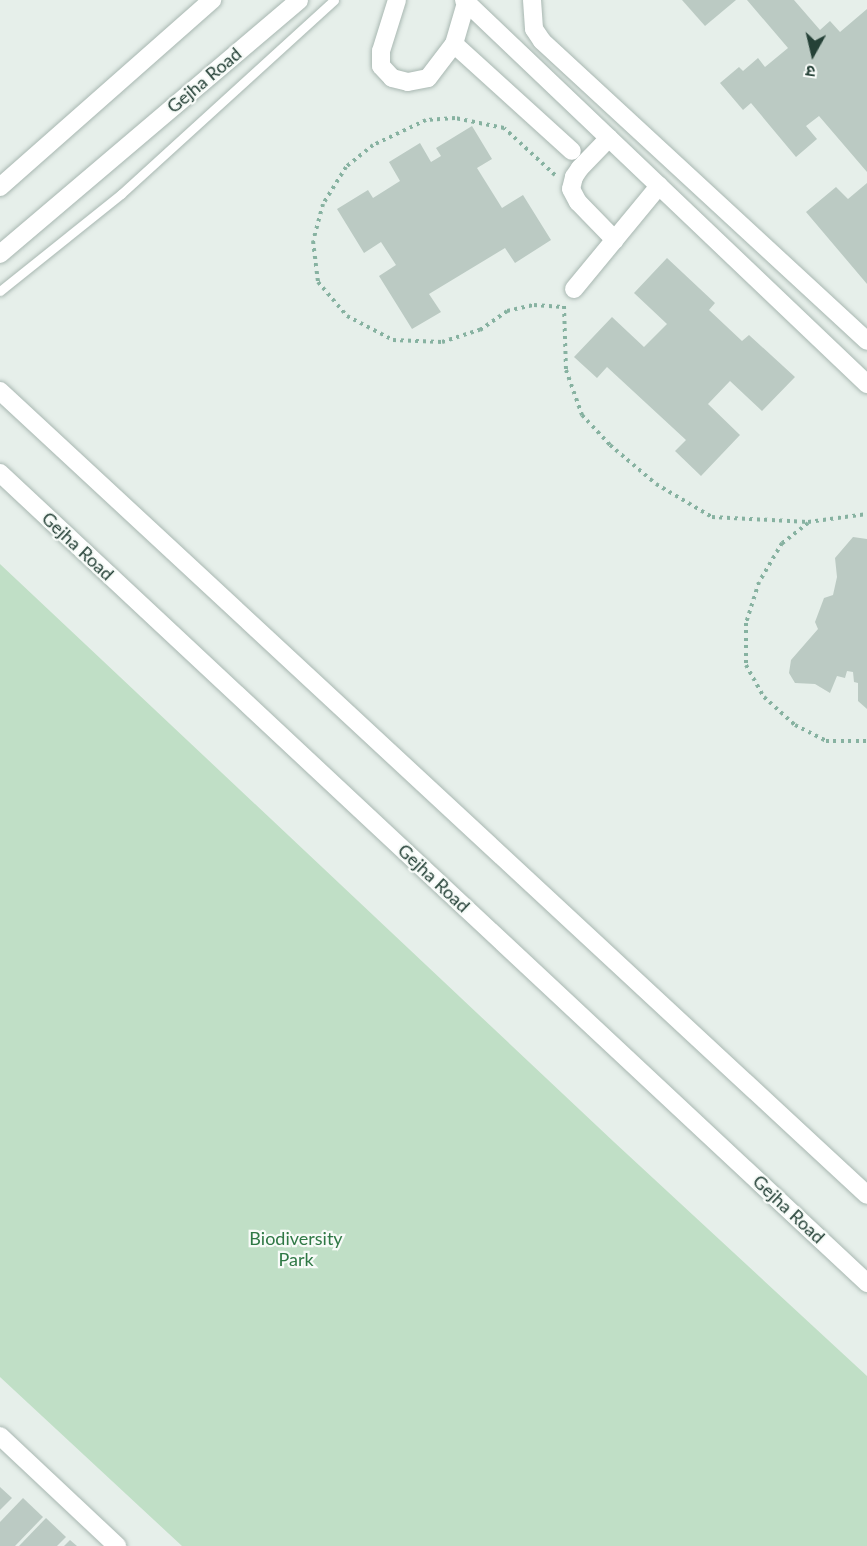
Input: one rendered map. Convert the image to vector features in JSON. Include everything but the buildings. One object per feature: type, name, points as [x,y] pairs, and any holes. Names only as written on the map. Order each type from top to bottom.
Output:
[{"type":"street","points":[[0,186],[212,0]]},
{"type":"street","name":"Gejha Road","points":[[0,254],[299,0]]},
{"type":"street","points":[[396,0],[381,51],[381,66],[392,78],[408,82],[428,78],[454,44],[465,1],[867,384]]},
{"type":"street","points":[[532,0],[534,29],[542,41],[867,341]]},
{"type":"street","points":[[454,44],[572,151]]},
{"type":"street","points":[[609,138],[580,168],[574,177],[572,189],[578,202],[615,240]]},
{"type":"street","points":[[574,289],[659,186]]},
{"type":"street","points":[[0,391],[867,1195]]},
{"type":"street","name":"Gejha Road","points":[[0,473],[867,1283]]},
{"type":"street","points":[[0,1436],[117,1546]]},
{"type":"lane","points":[[0,291],[121,194],[334,0]]},
{"type":"path","points":[[564,307],[534,305],[507,311],[480,330],[442,342],[393,340],[347,316],[318,282],[313,241],[323,204],[346,167],[373,145],[426,120],[455,118],[504,128],[572,189]]},
{"type":"path","points":[[574,289],[564,307],[566,370],[582,415],[610,445],[656,484],[712,517],[808,522],[867,514]]},
{"type":"path","points":[[808,522],[782,543],[759,582],[746,623],[746,665],[764,697],[795,725],[826,741],[867,741]]},
{"type":"green space","name":"Biodiversity Park","points":[[0,564],[614,1142],[867,1376],[867,1546],[182,1546],[0,1377]]}]
